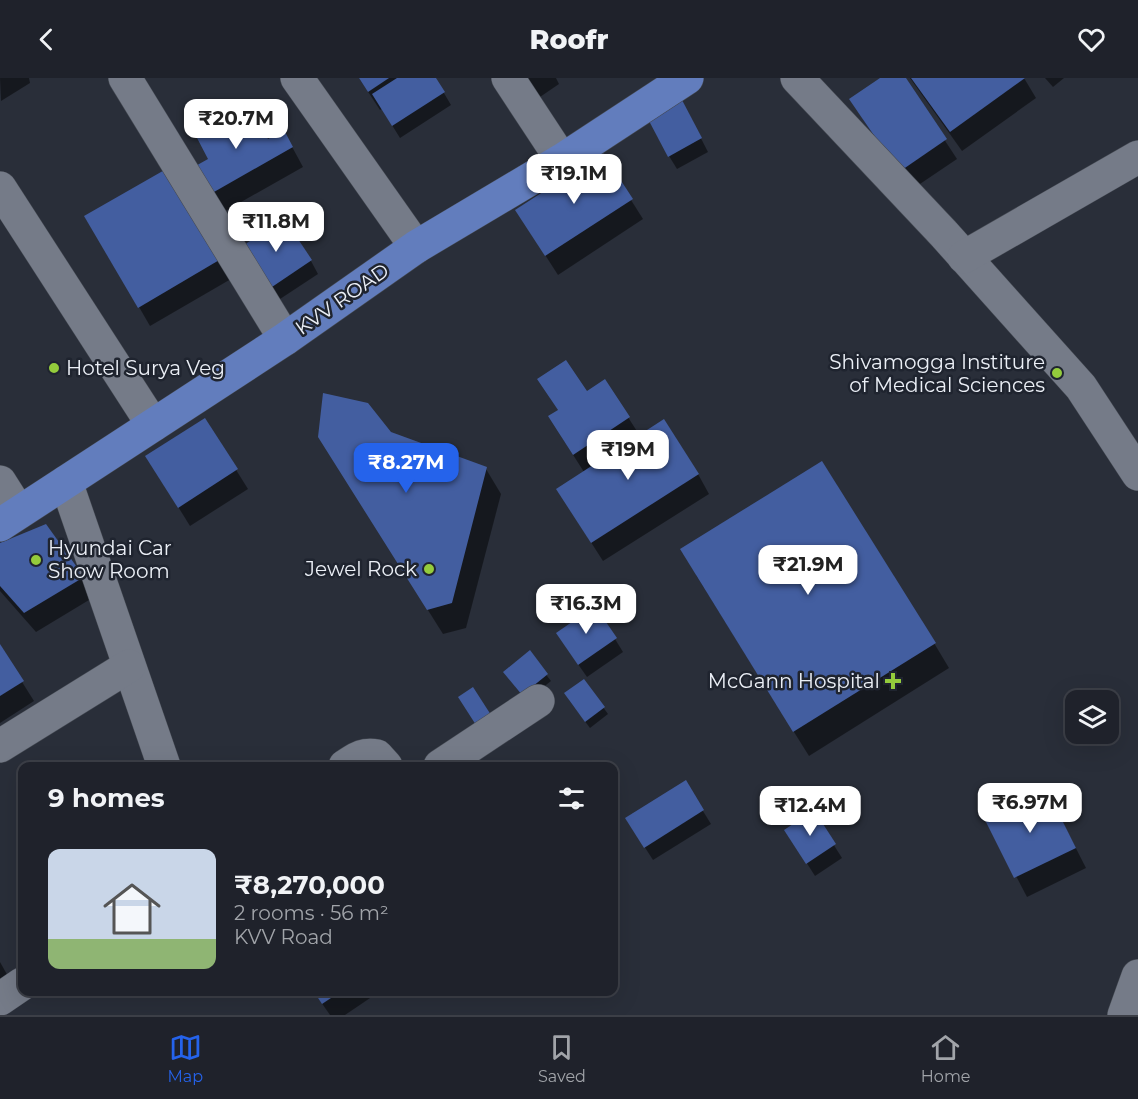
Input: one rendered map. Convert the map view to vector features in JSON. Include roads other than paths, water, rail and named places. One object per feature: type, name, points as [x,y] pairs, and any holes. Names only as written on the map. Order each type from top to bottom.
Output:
[{"type":"main road","name":"KVV ROAD","points":[[10,518],[285,339],[416,247],[562,160],[680,80]]},
{"type":"street","points":[[125,78],[285,339]]},
{"type":"street","points":[[297,78],[416,247]]},
{"type":"street","points":[[508,78],[562,160]]},
{"type":"street","points":[[797,78],[964,257],[1081,387],[1138,474]]},
{"type":"street","points":[[964,257],[1138,157]]},
{"type":"street","points":[[0,188],[153,425]]},
{"type":"street","points":[[0,482],[10,518]]},
{"type":"street","points":[[66,482],[163,762]]},
{"type":"street","points":[[0,746],[129,666]]},
{"type":"street","points":[[446,762],[538,701]]},
{"type":"street","points":[[351,762],[368,754],[377,756],[382,762]]},
{"type":"street","points":[[1124,1015],[1138,975]]},
{"type":"street","points":[[0,999],[18,987]]},
{"type":"place","name":"Hotel Surya Veg","points":[[54,368]]},
{"type":"place","name":"Shivamogga Institure of Medical Sciences","points":[[1057,373]]},
{"type":"place","name":"Hyundai Car Show Room","points":[[36,560]]},
{"type":"place","name":"Jewel Rock","points":[[429,569]]},
{"type":"place","name":"McGann Hospital","points":[[893,681]]}]
